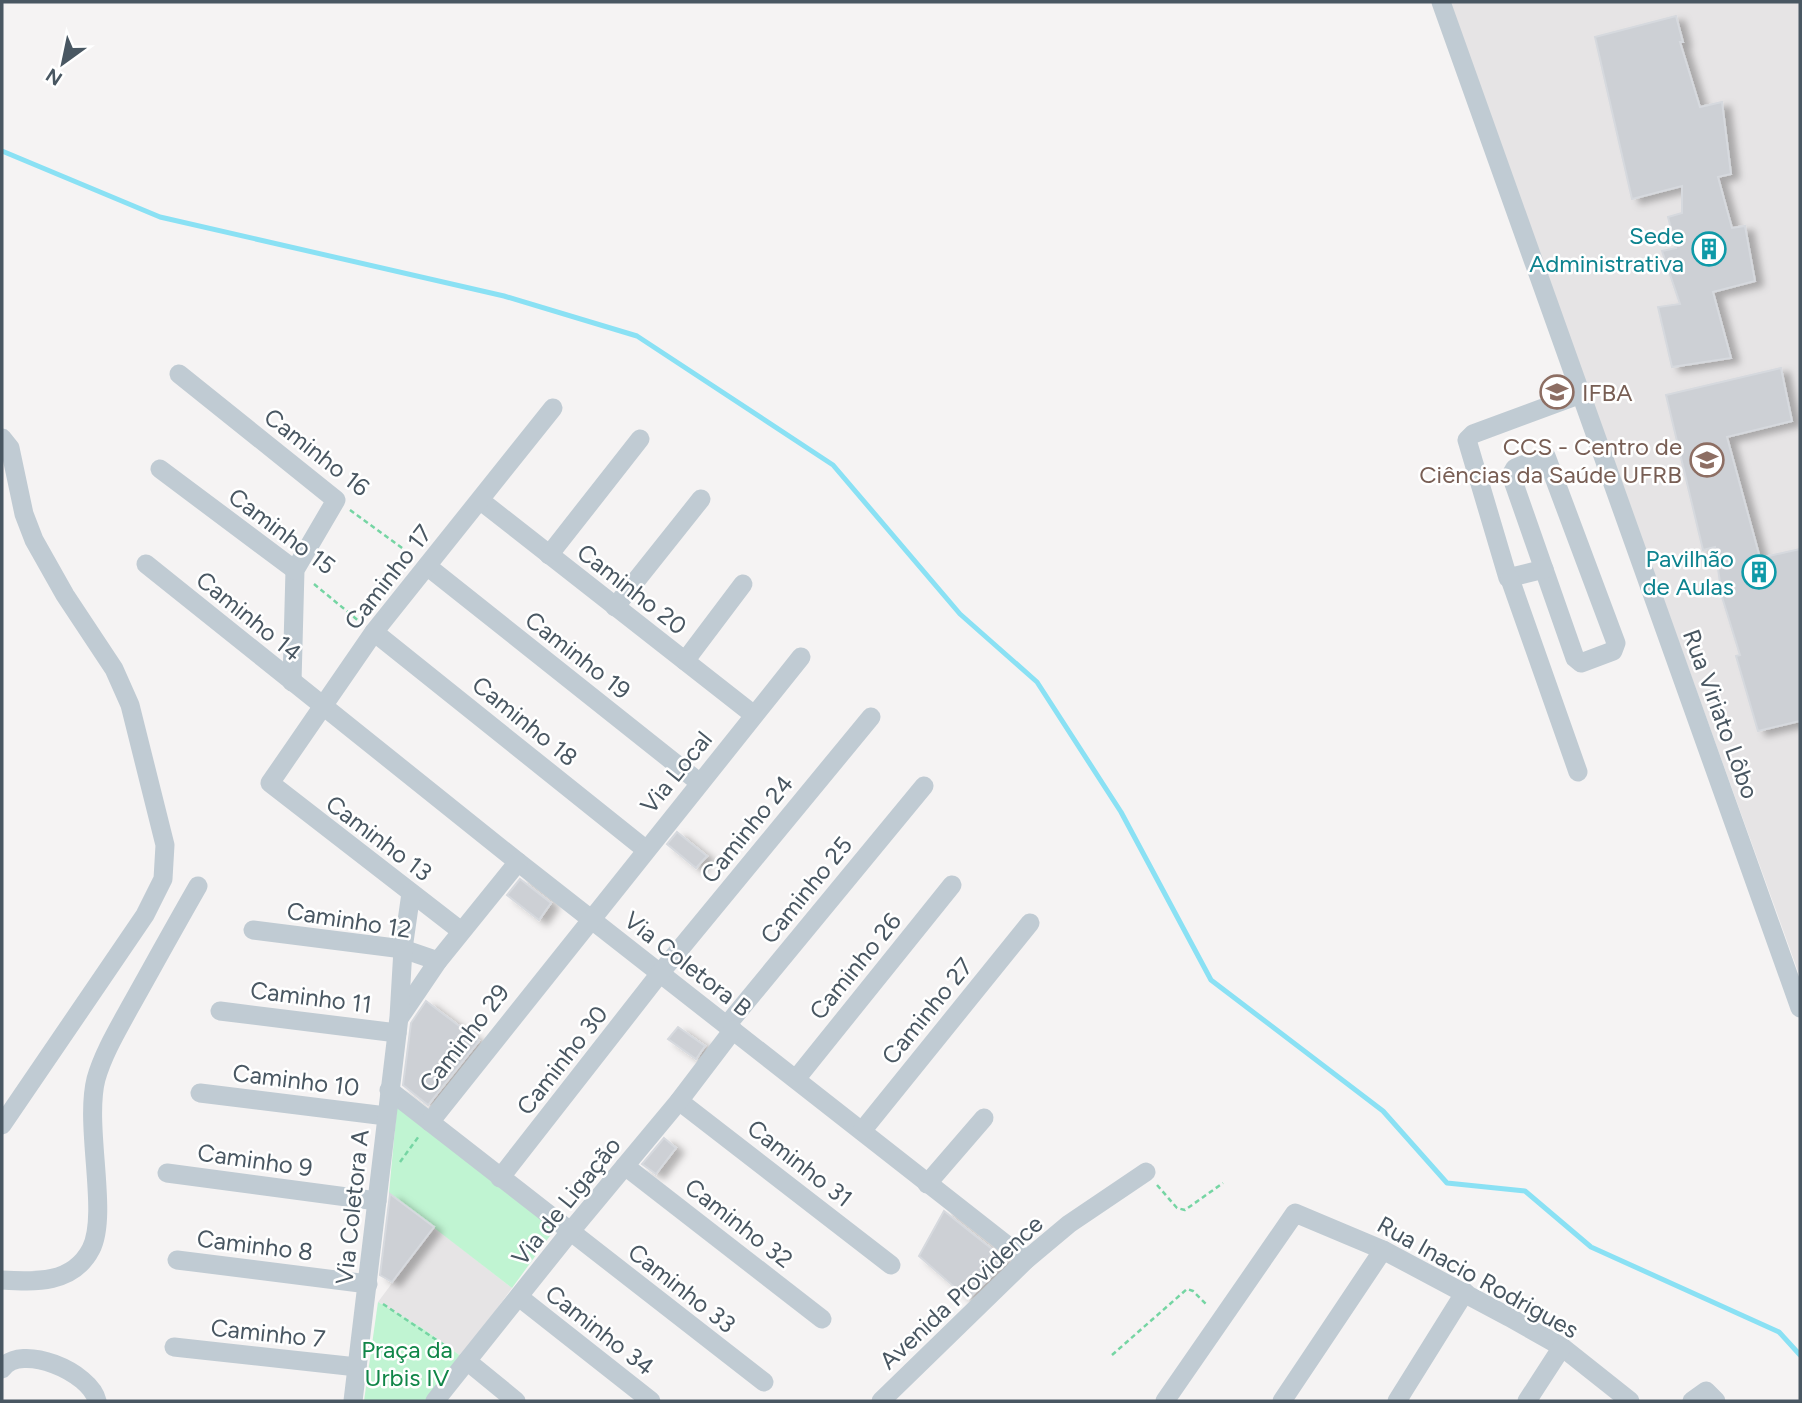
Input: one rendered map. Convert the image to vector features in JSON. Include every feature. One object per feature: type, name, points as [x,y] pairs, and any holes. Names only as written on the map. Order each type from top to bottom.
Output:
[{"type":"street","name":"Rua Viriato Lôbo","points":[[1441,2],[1800,1008]]},
{"type":"street","name":"Caminho 16","points":[[179,374],[336,500]]},
{"type":"street","points":[[1578,772],[1510,579],[1467,440],[1473,434],[1581,394]]},
{"type":"street","name":"Caminho 17","points":[[270,783],[321,705],[374,632],[553,408]]},
{"type":"street","points":[[2,438],[10,448],[24,514],[34,540],[65,595],[114,668],[127,695],[158,807],[166,861],[160,887],[145,915],[2,1125]]},
{"type":"street","points":[[549,555],[640,439]]},
{"type":"street","points":[[1546,456],[1616,643],[1615,650],[1581,663],[1577,661],[1544,569],[1511,472],[1546,456]]},
{"type":"street","name":"Caminho 15","points":[[160,469],[295,570]]},
{"type":"street","points":[[615,607],[701,499]]},
{"type":"street","points":[[292,682],[295,570],[336,500]]},
{"type":"street","name":"Caminho 20","points":[[481,501],[754,715]]},
{"type":"street","name":"Caminho 14","points":[[146,565],[321,705]]},
{"type":"street","name":"Caminho 19","points":[[427,566],[699,783]]},
{"type":"street","points":[[1510,579],[1544,569]]},
{"type":"street","points":[[685,661],[743,584]]},
{"type":"street","name":"Caminho 18","points":[[374,632],[645,849]]},
{"type":"street","name":"Via Local","points":[[590,918],[801,657]]},
{"type":"street","name":"Via Coletora B","points":[[321,705],[1026,1260]]},
{"type":"street","name":"Caminho 24","points":[[661,972],[871,717]]},
{"type":"street","name":"Caminho 13","points":[[270,783],[461,931]]},
{"type":"street","name":"Caminho 25","points":[[730,1027],[924,786]]},
{"type":"street","name":"Via Coletora A","points":[[398,1025],[438,961],[518,862]]},
{"type":"street","name":"Caminho 26","points":[[796,1079],[952,885]]},
{"type":"street","points":[[2,1280],[54,1280],[73,1269],[91,1249],[96,1232],[92,1131],[96,1079],[115,1035],[198,886]]},
{"type":"street","name":"Via Coletora A","points":[[353,1401],[368,1290],[411,893]]},
{"type":"street","name":"Caminho 29","points":[[430,1122],[590,918]]},
{"type":"street","name":"Caminho 27","points":[[862,1131],[1030,923]]},
{"type":"street","name":"Caminho 12","points":[[253,930],[403,949],[438,961]]},
{"type":"street","name":"Caminho 30","points":[[500,1178],[661,972]]},
{"type":"street","name":"Caminho 11","points":[[220,1011],[398,1025]]},
{"type":"street","name":"Via de Ligação","points":[[435,1401],[570,1232],[680,1101],[730,1027]]},
{"type":"street","name":"Caminho 33","points":[[389,1090],[764,1382]]},
{"type":"street","name":"Caminho 10","points":[[200,1093],[386,1116]]},
{"type":"street","name":"Caminho 31","points":[[680,1101],[891,1265]]},
{"type":"street","points":[[927,1184],[984,1118]]},
{"type":"street","name":"Caminho 32","points":[[625,1166],[822,1319]]},
{"type":"street","name":"Avenida Providence","points":[[881,1401],[1026,1260],[1069,1224],[1146,1172]]},
{"type":"street","name":"Caminho 9","points":[[167,1173],[378,1195]]},
{"type":"street","name":"Rua Inacio Rodrigues","points":[[1221,1318],[1293,1213],[1383,1250],[1465,1292],[1562,1348],[1630,1401]]},
{"type":"street","points":[[1282,1401],[1383,1250]]},
{"type":"street","name":"Caminho 8","points":[[177,1260],[368,1290]]},
{"type":"street","points":[[1397,1401],[1465,1292]]},
{"type":"street","name":"Caminho 34","points":[[519,1297],[651,1401]]},
{"type":"street","points":[[1165,1401],[1221,1318]]},
{"type":"street","name":"Caminho 7","points":[[174,1347],[357,1367]]},
{"type":"street","points":[[1527,1401],[1562,1348]]},
{"type":"street","points":[[2,1369],[16,1360],[63,1366],[84,1380],[97,1401]]},
{"type":"street","points":[[467,1362],[516,1401]]},
{"type":"street","points":[[1692,1401],[1706,1391],[1716,1401]]},
{"type":"path","name":"Caminho 16","points":[[336,500],[427,566]]},
{"type":"path","name":"Caminho 15","points":[[295,570],[374,632]]},
{"type":"path","name":"Caminho 29","points":[[378,1195],[430,1122]]},
{"type":"path","points":[[1146,1172],[1177,1208],[1185,1210],[1223,1183]]},
{"type":"path","points":[[1112,1355],[1187,1289],[1193,1291],[1221,1318]]},
{"type":"path","points":[[368,1290],[467,1362]]},
{"type":"shaded area","name":"CCS - Centro de Ciências da Saúde UFRB","points":[[1448,2],[1800,2],[1800,977],[1670,617]]},
{"type":"shaded area","points":[[434,1227],[512,1288],[462,1357],[422,1328],[378,1302]]},
{"type":"green space","points":[[397,1107],[555,1229],[512,1288],[389,1193]]},
{"type":"green space","name":"Praça da Urbis IV","points":[[378,1302],[422,1328],[462,1357],[426,1401],[364,1401]]},
{"type":"building","points":[[1676,16],[1683,42],[1680,42],[1700,107],[1722,102],[1731,174],[1718,177],[1732,228],[1745,226],[1755,281],[1713,292],[1731,358],[1672,367],[1658,307],[1680,304],[1662,251],[1676,248],[1668,217],[1682,213],[1682,186],[1632,199],[1595,37]]},
{"type":"building","points":[[1781,368],[1792,421],[1727,437],[1760,558],[1800,549],[1800,721],[1758,731],[1736,656],[1740,655],[1722,597],[1715,547],[1703,550],[1666,395]]},
{"type":"building","points":[[677,832],[707,856],[696,868],[667,844]]},
{"type":"building","points":[[520,879],[551,903],[539,920],[507,895]]},
{"type":"building","points":[[426,1001],[479,1041],[428,1105],[403,1085],[411,1023]]},
{"type":"building","points":[[678,1027],[705,1046],[696,1059],[668,1039]]},
{"type":"building","points":[[664,1138],[676,1148],[656,1174],[642,1164]]},
{"type":"building","points":[[390,1194],[434,1227],[392,1282],[380,1275]]},
{"type":"building","points":[[944,1211],[1007,1261],[968,1299],[919,1256]]},
{"type":"waterway","points":[[2,151],[160,217],[504,296],[637,336],[833,465],[960,614],[1037,682],[1121,812],[1211,980],[1383,1111],[1447,1183],[1525,1191],[1591,1247],[1779,1332],[1800,1355]]},
{"type":"place","name":"Sede Administrativa","points":[[1709,249]]},
{"type":"place","name":"IFBA","points":[[1557,392]]},
{"type":"place","name":"CCS - Centro de Ciências da Saúde UFRB","points":[[1707,460]]},
{"type":"place","name":"Pavilhão de Aulas","points":[[1759,572]]}]
